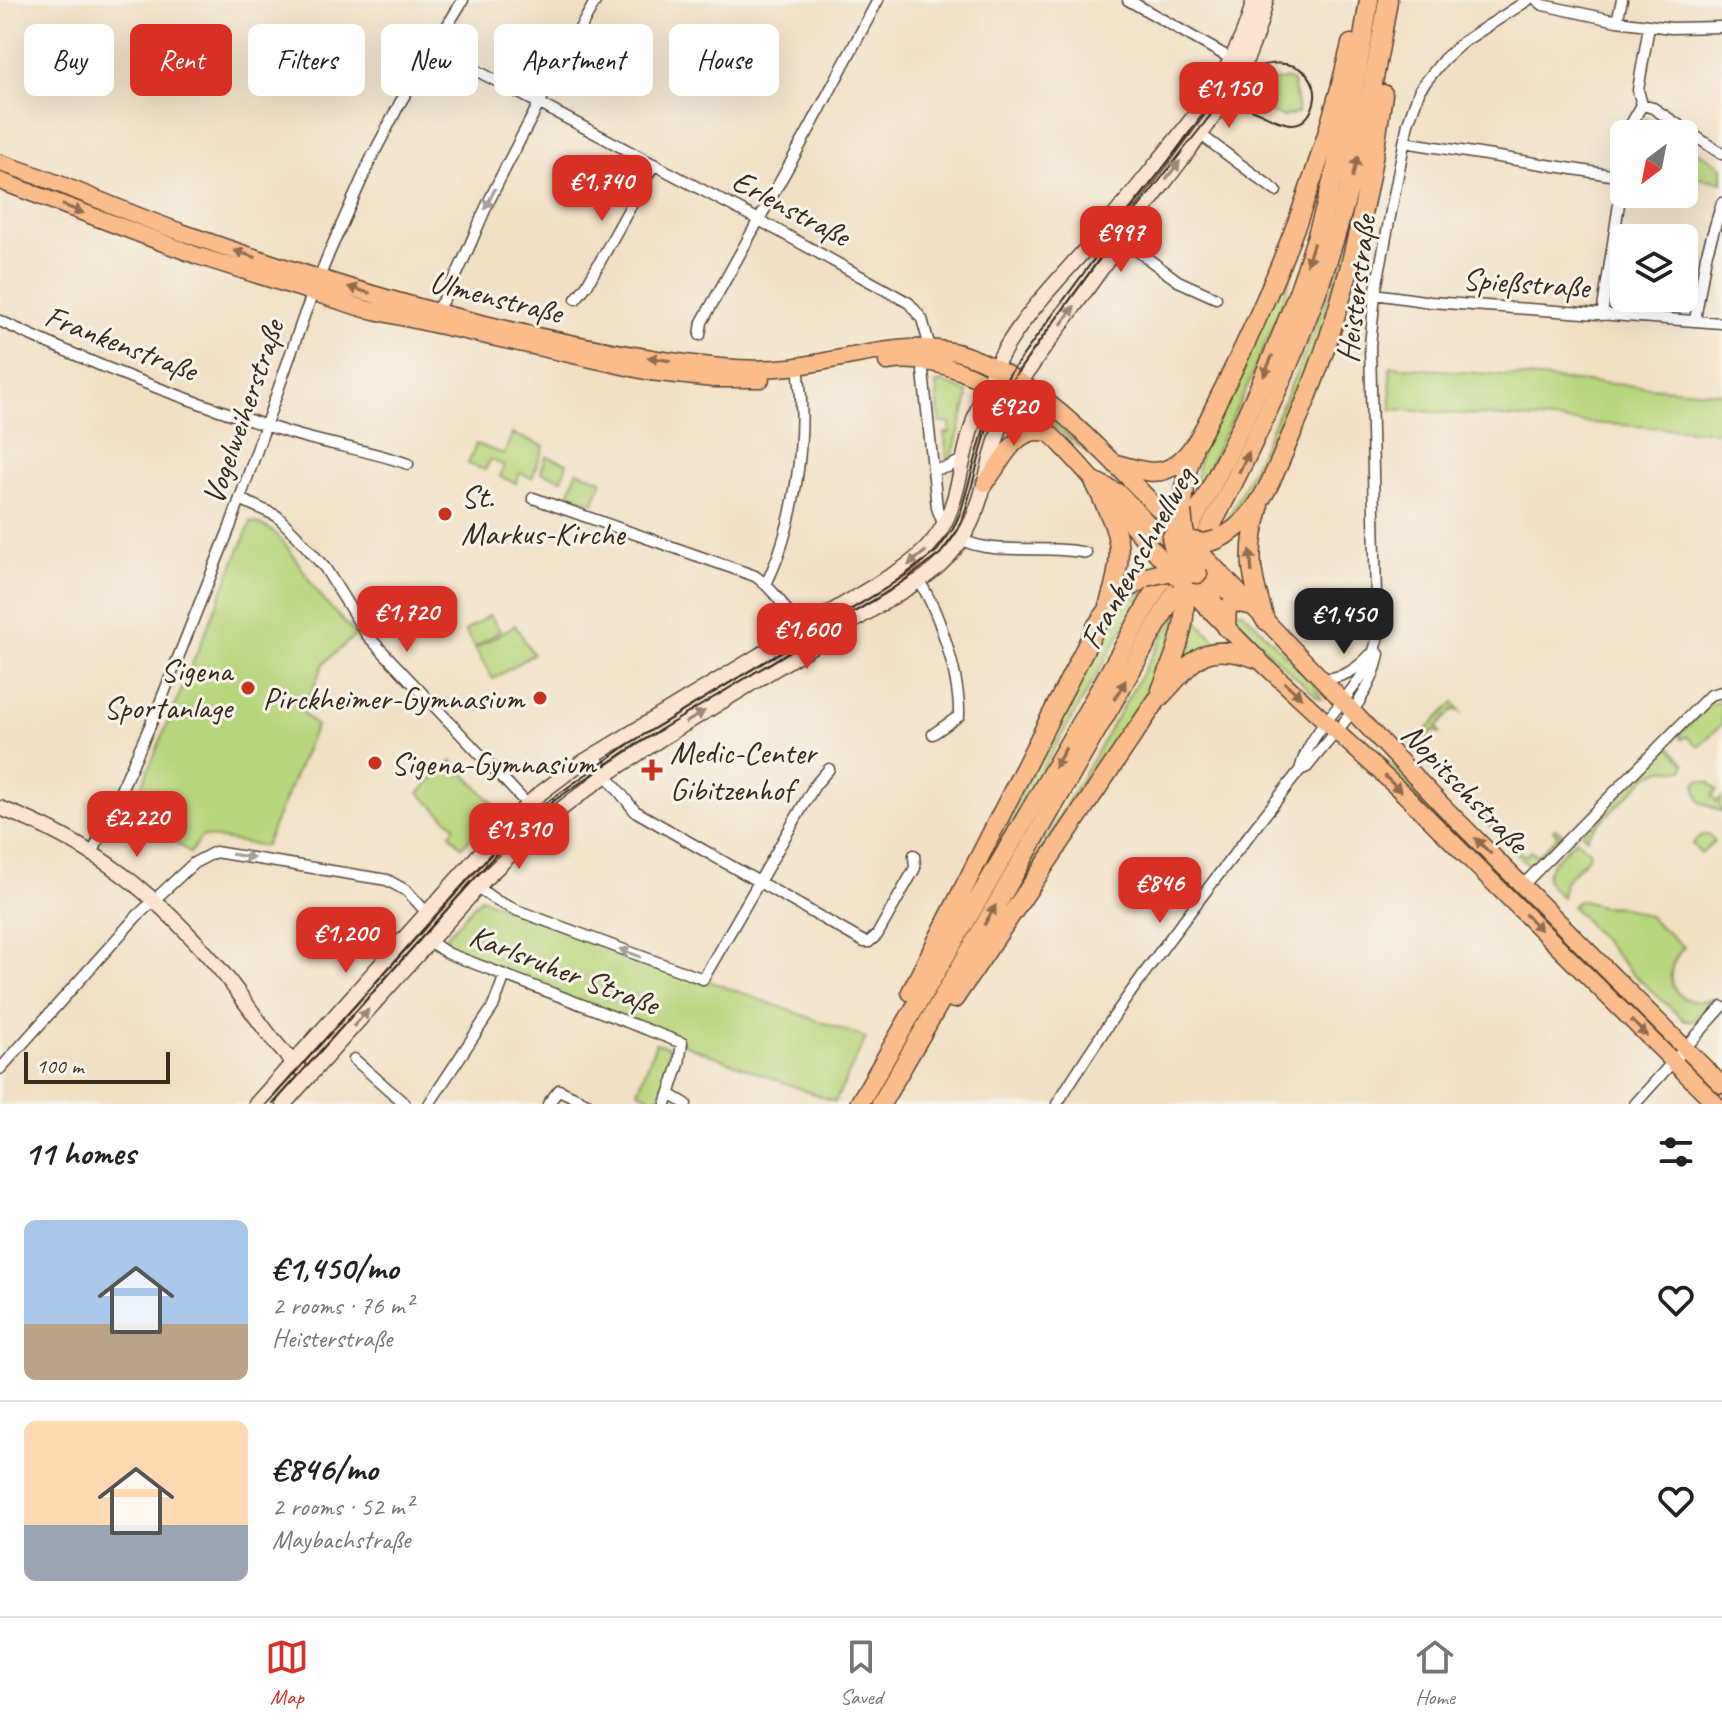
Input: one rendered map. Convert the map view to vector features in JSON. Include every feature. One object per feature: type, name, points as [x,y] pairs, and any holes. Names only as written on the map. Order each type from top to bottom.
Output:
[{"type":"highway","name":"Frankenschnellweg","points":[[858,1104],[1157,588],[1241,427],[1297,293],[1325,209],[1341,151],[1363,43],[1368,0]]},
{"type":"highway","points":[[1227,628],[1192,580],[1174,528],[1196,441],[1257,320],[1298,225],[1329,130],[1356,23],[1368,0]]},
{"type":"highway","name":"Frankenschnellweg","points":[[882,1104],[1173,597],[1267,414],[1311,308],[1340,220],[1371,102],[1388,0]]},
{"type":"highway","points":[[1094,481],[1119,494],[1147,524],[1174,528],[1205,543],[1222,538],[1247,519],[1260,501],[1313,383],[1352,261],[1378,129],[1388,58],[1388,0]]},
{"type":"highway","points":[[1116,464],[1150,472],[1167,470],[1180,462],[1196,441]]},
{"type":"highway","points":[[858,1104],[949,915],[1107,609],[1118,573],[1119,544],[1114,523],[1094,481]]},
{"type":"highway","points":[[1254,609],[1250,554],[1260,501]]},
{"type":"highway","points":[[1107,609],[1125,590],[1146,577],[1192,580],[1227,592],[1254,609]]},
{"type":"highway","points":[[1157,700],[1180,642],[1192,580]]},
{"type":"highway","points":[[882,1104],[1157,700],[1191,664],[1211,651],[1228,650],[1258,659]]},
{"type":"main road","points":[[284,1104],[477,887],[535,830],[606,775],[945,562],[974,521],[1011,402],[1037,356],[1223,104],[1254,0]]},
{"type":"main road","points":[[256,1104],[527,804],[595,755],[915,561],[934,543],[964,459],[974,420],[995,368],[1023,323],[1105,227],[1255,40],[1266,0]]},
{"type":"main road","name":"Ulmenstraße","points":[[0,163],[172,229],[319,278],[434,311],[582,346],[727,368],[925,360],[967,355],[995,368]]},
{"type":"main road","name":"Ulmenstraße","points":[[0,181],[146,237],[312,294],[365,309],[650,372],[721,380],[799,375],[893,361],[925,360],[956,369],[987,385]]},
{"type":"main road","points":[[995,368],[1021,383],[1116,464],[1174,528],[1192,580]]},
{"type":"main road","points":[[987,385],[1048,433],[1158,555],[1192,580]]},
{"type":"main road","points":[[985,483],[1017,439],[1035,432],[1048,433]]},
{"type":"main road","points":[[1119,494],[1129,498],[1135,485]]},
{"type":"main road","points":[[1227,628],[1228,606],[1235,603],[1254,609]]},
{"type":"main road","name":"Nopitschstraße","points":[[1254,609],[1522,886],[1722,1085]]},
{"type":"main road","name":"Nopitschstraße","points":[[1227,628],[1332,726],[1716,1104]]},
{"type":"main road","points":[[0,808],[93,852],[155,900],[205,952],[273,1042],[309,1076]]},
{"type":"main road","points":[[1605,994],[1618,993],[1621,985]]},
{"type":"street","name":"Vogelweiherstraße","points":[[448,24],[463,0]]},
{"type":"street","points":[[434,311],[446,295],[489,200],[538,104],[596,0]]},
{"type":"street","points":[[700,335],[702,322],[878,0]]},
{"type":"street","points":[[1128,0],[1238,62]]},
{"type":"street","name":"Heisterstraße","points":[[1057,1104],[1094,1042],[1300,770],[1307,752],[1348,707],[1367,670],[1376,645],[1370,346],[1375,294],[1412,106],[1431,73],[1463,42],[1528,0]]},
{"type":"street","points":[[1537,0],[1543,5],[1649,26],[1722,27]]},
{"type":"street","points":[[1617,21],[1622,0]]},
{"type":"street","points":[[1633,120],[1642,105],[1638,90],[1649,26]]},
{"type":"street","name":"Erlenstraße","points":[[478,72],[909,303],[922,319],[933,470],[942,522]]},
{"type":"street","name":"Vogelweiherstraße","points":[[93,852],[158,708],[240,499],[312,294],[370,161],[404,96]]},
{"type":"street","points":[[1642,105],[1653,108],[1722,154]]},
{"type":"street","points":[[1201,135],[1276,191]]},
{"type":"street","points":[[1404,142],[1610,172]]},
{"type":"street","points":[[576,299],[587,285],[654,164]]},
{"type":"street","points":[[1695,320],[1706,256],[1722,203]]},
{"type":"street","points":[[1602,315],[1619,208]]},
{"type":"street","points":[[1105,227],[1178,281],[1216,298]]},
{"type":"street","name":"Spießstraße","points":[[1375,294],[1431,302],[1722,323]]},
{"type":"street","name":"Frankenstraße","points":[[0,321],[96,363],[267,425],[408,464]]},
{"type":"street","points":[[766,584],[784,539],[793,496],[800,434],[799,375]]},
{"type":"street","points":[[933,470],[964,459]]},
{"type":"street","points":[[533,498],[752,575],[766,584],[778,598],[799,631]]},
{"type":"street","points":[[240,499],[277,516],[296,535],[325,568],[367,635],[527,804]]},
{"type":"street","points":[[963,540],[978,547],[1067,548],[1086,553]]},
{"type":"street","points":[[919,581],[928,596],[948,650],[956,675],[959,703],[959,716],[933,734]]},
{"type":"street","points":[[1321,679],[1351,672],[1376,645]]},
{"type":"street","points":[[1522,886],[1710,695],[1722,692]]},
{"type":"street","points":[[595,755],[606,775],[635,811],[856,938],[869,942],[877,935],[915,868],[914,855]]},
{"type":"street","points":[[760,882],[815,785],[829,769]]},
{"type":"street","points":[[0,1069],[137,916],[194,863],[215,852],[387,880],[407,891],[427,913]]},
{"type":"street","name":"Karlsruher Straße","points":[[477,887],[516,910],[704,979],[760,882]]},
{"type":"street","name":"Karlsruher Straße","points":[[429,941],[447,953],[682,1043],[668,1100]]},
{"type":"street","points":[[429,1104],[493,1007],[505,975]]},
{"type":"street","points":[[1635,1104],[1722,1007]]},
{"type":"street","points":[[354,1059],[405,1104]]},
{"type":"street","points":[[548,1104],[559,1090],[589,1104]]},
{"type":"street","points":[[668,1100],[686,1104]]},
{"type":"green space","points":[[1286,79],[1293,82],[1298,113],[1283,117],[1269,112],[1264,89],[1266,80]]},
{"type":"green space","points":[[1698,152],[1722,167],[1722,182],[1698,178]]},
{"type":"green space","points":[[1329,156],[1283,301],[1250,381],[1192,500],[1201,451]]},
{"type":"green space","points":[[1372,157],[1314,369],[1255,498],[1225,525],[1282,406],[1320,316]]},
{"type":"green space","points":[[1390,366],[1722,393],[1722,432],[1391,409]]},
{"type":"green space","points":[[940,382],[967,392],[968,397],[951,461],[948,462],[944,433],[950,433],[950,423],[940,423],[936,384]]},
{"type":"green space","points":[[1035,404],[1128,486],[1128,492],[1125,493],[1087,452],[1031,409]]},
{"type":"green space","points":[[512,434],[544,446],[532,478],[520,473],[516,483],[500,477],[504,465],[490,460],[485,470],[468,464],[476,444],[504,454]]},
{"type":"green space","points":[[546,456],[567,463],[562,479],[541,472]]},
{"type":"green space","points":[[577,471],[602,480],[594,503],[569,494]]},
{"type":"green space","name":"Sigena Sportanlage","points":[[251,522],[262,525],[282,540],[322,599],[356,635],[324,663],[303,713],[316,726],[265,846],[202,836],[190,853],[132,809]]},
{"type":"green space","points":[[1146,589],[970,895],[1113,610]]},
{"type":"green space","points":[[1231,609],[1244,612],[1314,685],[1322,699],[1239,624]]},
{"type":"green space","points":[[1177,613],[1177,622],[1155,683],[1131,724],[1004,912]]},
{"type":"green space","points":[[490,615],[500,631],[475,647],[465,631]]},
{"type":"green space","points":[[1192,616],[1219,644],[1181,662]]},
{"type":"green space","points":[[515,625],[533,654],[493,679],[475,649]]},
{"type":"green space","points":[[1454,702],[1461,712],[1454,709],[1437,727],[1440,733],[1434,730],[1421,743],[1425,747],[1418,752],[1411,745]]},
{"type":"green space","points":[[1722,702],[1722,724],[1699,747],[1686,736],[1681,740],[1680,734],[1711,704]]},
{"type":"green space","points":[[1364,737],[1615,989],[1566,946],[1359,742]]},
{"type":"green space","points":[[1669,746],[1685,764],[1683,770],[1662,770],[1648,776],[1587,838],[1582,833]]},
{"type":"green space","points":[[1426,750],[1422,755],[1525,856],[1531,851],[1538,856],[1558,835],[1553,830],[1555,828],[1562,833],[1562,837],[1530,867],[1419,754]]},
{"type":"green space","points":[[452,761],[498,808],[462,847],[450,834],[455,826],[419,793]]},
{"type":"green space","points":[[1698,780],[1709,782],[1717,790],[1712,796],[1717,802],[1722,798],[1722,812],[1700,802],[1695,785]]},
{"type":"green space","points":[[1702,835],[1709,835],[1715,841],[1701,854],[1692,844]]},
{"type":"green space","points":[[1576,839],[1590,852],[1565,881],[1562,897],[1550,886],[1548,871]]},
{"type":"green space","points":[[481,898],[701,983],[709,981],[866,1038],[835,1102],[451,950],[445,943],[446,936]]},
{"type":"green space","points":[[1579,900],[1601,906],[1623,907],[1648,916],[1684,947],[1672,969],[1674,989],[1689,1000],[1714,999],[1692,1021],[1684,1020],[1631,972],[1572,906]]},
{"type":"green space","points":[[656,1043],[668,1047],[673,1060],[658,1100],[638,1091]]},
{"type":"tram line","points":[[267,1104],[495,850],[540,807],[629,744],[885,589],[937,551],[953,529],[961,511],[987,418],[1009,375],[1202,115],[1231,82],[1255,67],[1292,65],[1307,74],[1314,88],[1315,99],[1308,116],[1301,122],[1281,122],[1238,105],[1213,112],[1117,235],[1001,395],[986,432],[965,512],[957,531],[940,554],[888,592],[632,747],[555,800],[497,853],[273,1104]]},
{"type":"place","name":"St. Markus-Kirche","points":[[445,514]]},
{"type":"place","name":"Sigena Sportanlage","points":[[248,688]]},
{"type":"place","name":"Pirckheimer-Gymnasium","points":[[540,698]]},
{"type":"place","name":"Sigena-Gymnasium","points":[[375,763]]},
{"type":"place","name":"Medic-Center Gibitzenhof","points":[[652,770]]}]
